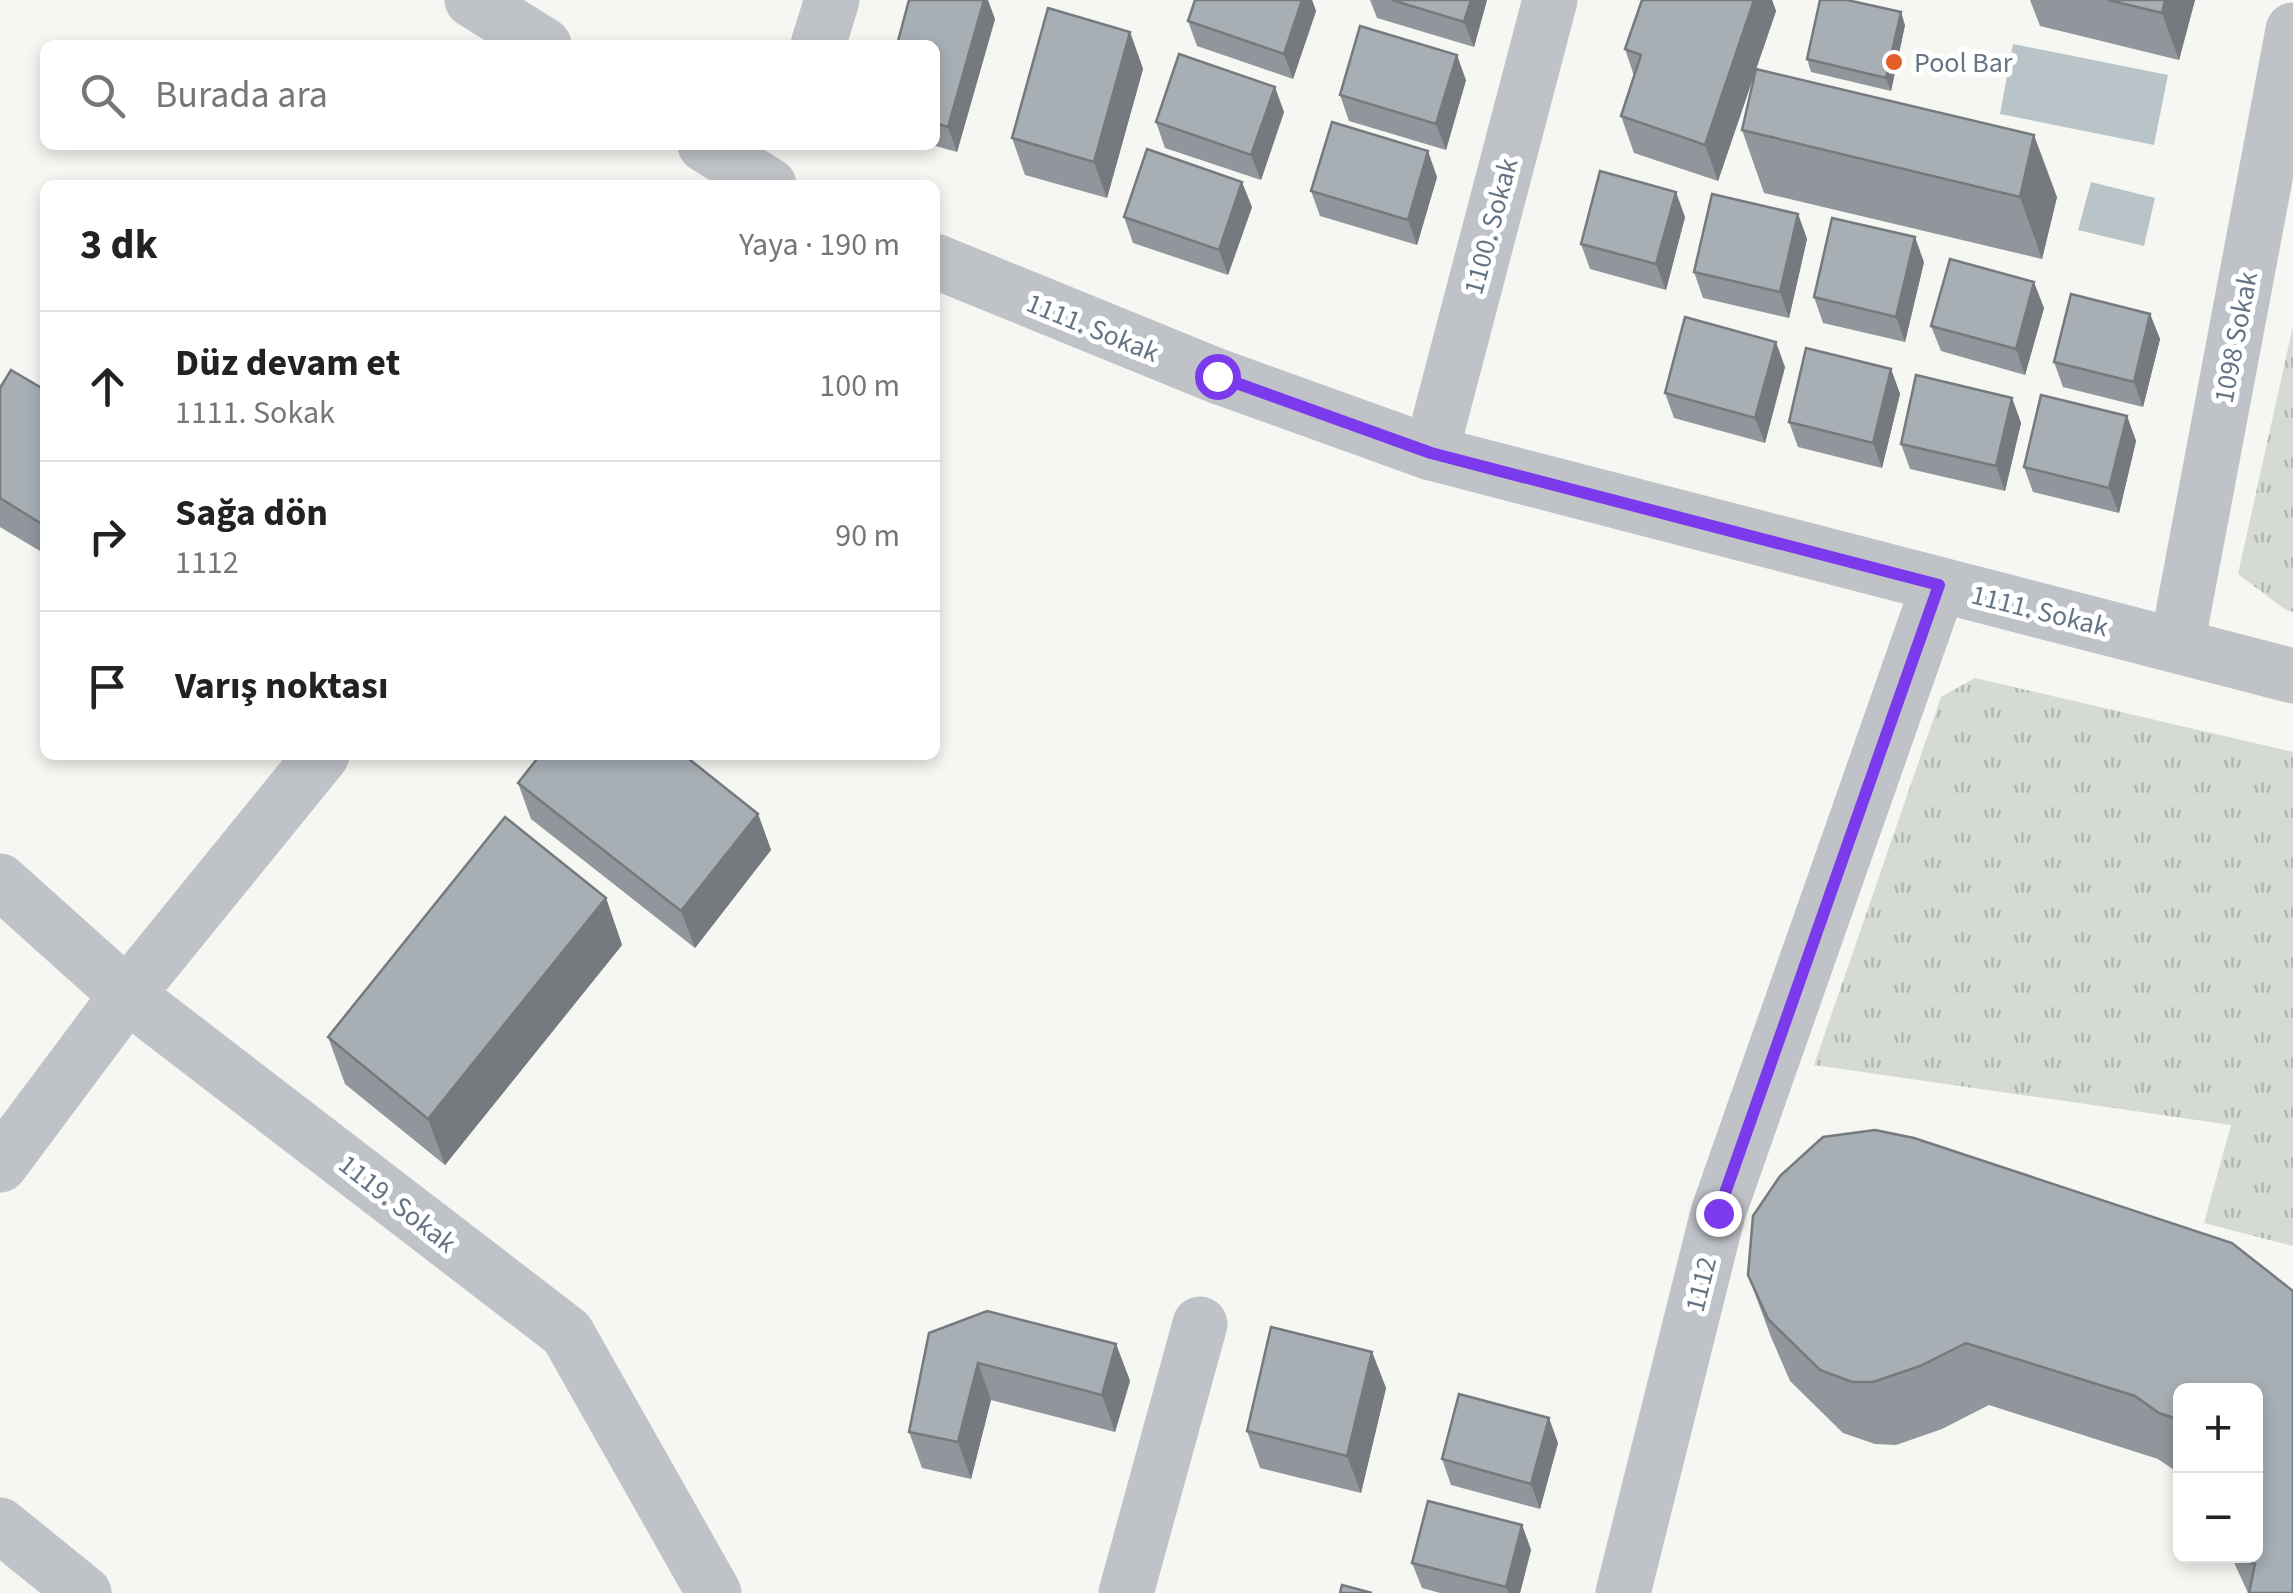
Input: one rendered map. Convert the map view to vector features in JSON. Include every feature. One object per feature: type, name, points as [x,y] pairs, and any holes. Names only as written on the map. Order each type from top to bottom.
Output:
[{"type":"street","points":[[472,0],[536,40]]},
{"type":"street","points":[[820,40],[832,0]]},
{"type":"street","name":"1100. Sokak","points":[[1431,453],[1550,0]]},
{"type":"street","name":"1098 Sokak","points":[[2177,645],[2293,30]]},
{"type":"street","points":[[713,150],[764,180]]},
{"type":"street","points":[[774,180],[784,150]]},
{"type":"street","name":"1111. Sokak","points":[[940,263],[1217,376],[1431,453],[2293,676]]},
{"type":"street","name":"1112","points":[[1623,1593],[1718,1213],[1939,585]]},
{"type":"street","points":[[0,1164],[127,994],[318,760]]},
{"type":"street","name":"1119. Sokak","points":[[0,880],[127,994],[567,1333],[714,1593]]},
{"type":"street","points":[[1126,1593],[1200,1324]]},
{"type":"street","points":[[0,1525],[84,1593]]},
{"type":"green space","points":[[2293,326],[2293,612],[2238,574]]},
{"type":"green space","points":[[1975,678],[2293,752],[2293,1246],[2204,1223],[2231,1125],[1814,1065],[1941,697]]},
{"type":"shaded area","points":[[2013,44],[2168,75],[2154,145],[2000,114]]},
{"type":"shaded area","points":[[2091,182],[2155,198],[2144,246],[2078,230]]},
{"type":"building","points":[[909,0],[984,0],[948,127],[940,125],[940,40],[898,40]]},
{"type":"building","points":[[1195,0],[1302,0],[1284,54],[1188,21]]},
{"type":"building","points":[[1392,0],[1471,0],[1464,22]]},
{"type":"building","points":[[1642,0],[1754,0],[1705,145],[1621,116],[1641,55],[1625,49]]},
{"type":"building","points":[[1820,0],[1847,0],[1901,12],[1886,78],[1807,59]]},
{"type":"building","points":[[2108,0],[2165,0],[2162,13]]},
{"type":"building","points":[[1048,8],[1130,32],[1094,162],[1012,138]]},
{"type":"building","points":[[1360,26],[1457,55],[1436,124],[1340,95]]},
{"type":"building","points":[[1179,54],[1275,87],[1251,155],[1156,122]]},
{"type":"building","points":[[1756,69],[2034,135],[2020,197],[1742,130]]},
{"type":"building","points":[[1332,122],[1428,151],[1408,220],[1311,191]]},
{"type":"building","points":[[1147,149],[1242,182],[1219,250],[1124,217]]},
{"type":"building","points":[[1600,171],[1676,192],[1656,264],[1581,244]]},
{"type":"building","points":[[1712,194],[1798,214],[1780,292],[1694,272]]},
{"type":"building","points":[[1832,218],[1915,237],[1896,317],[1814,297]]},
{"type":"building","points":[[1950,259],[2034,282],[2016,349],[1931,326]]},
{"type":"building","points":[[2071,294],[2150,314],[2134,382],[2054,362]]},
{"type":"building","points":[[1685,317],[1776,342],[1755,418],[1665,393]]},
{"type":"building","points":[[1806,348],[1891,369],[1873,443],[1789,422]]},
{"type":"building","points":[[11,370],[40,387],[40,523],[0,498],[0,388]]},
{"type":"building","points":[[1916,375],[2012,398],[1996,466],[1901,444]]},
{"type":"building","points":[[2041,395],[2127,416],[2109,488],[2024,467]]},
{"type":"building","points":[[536,760],[690,760],[758,814],[681,911],[518,783]]},
{"type":"building","points":[[505,817],[606,898],[428,1119],[328,1037]]},
{"type":"building","points":[[1875,1130],[1914,1138],[2232,1243],[2293,1291],[2293,1593],[2249,1593],[2255,1564],[2251,1563],[2263,1563],[2263,1383],[2173,1383],[2173,1418],[2135,1396],[1966,1343],[1920,1366],[1873,1382],[1852,1382],[1820,1370],[1768,1319],[1748,1275],[1753,1216],[1780,1176],[1823,1137]]},
{"type":"building","points":[[987,1311],[1116,1344],[1102,1395],[978,1363],[958,1442],[909,1432],[929,1333]]},
{"type":"building","points":[[1271,1327],[1372,1352],[1347,1456],[1247,1431]]},
{"type":"building","points":[[1459,1394],[1549,1418],[1531,1484],[1442,1459]]},
{"type":"building","points":[[1428,1501],[1522,1525],[1506,1587],[1412,1563]]},
{"type":"building","points":[[1342,1585],[1372,1593],[1340,1593]]},
{"type":"place","name":"Pool Bar","points":[[1894,62]]},
{"type":"route","points":[[1217,376],[1431,453],[1939,585],[1718,1213]]}]
